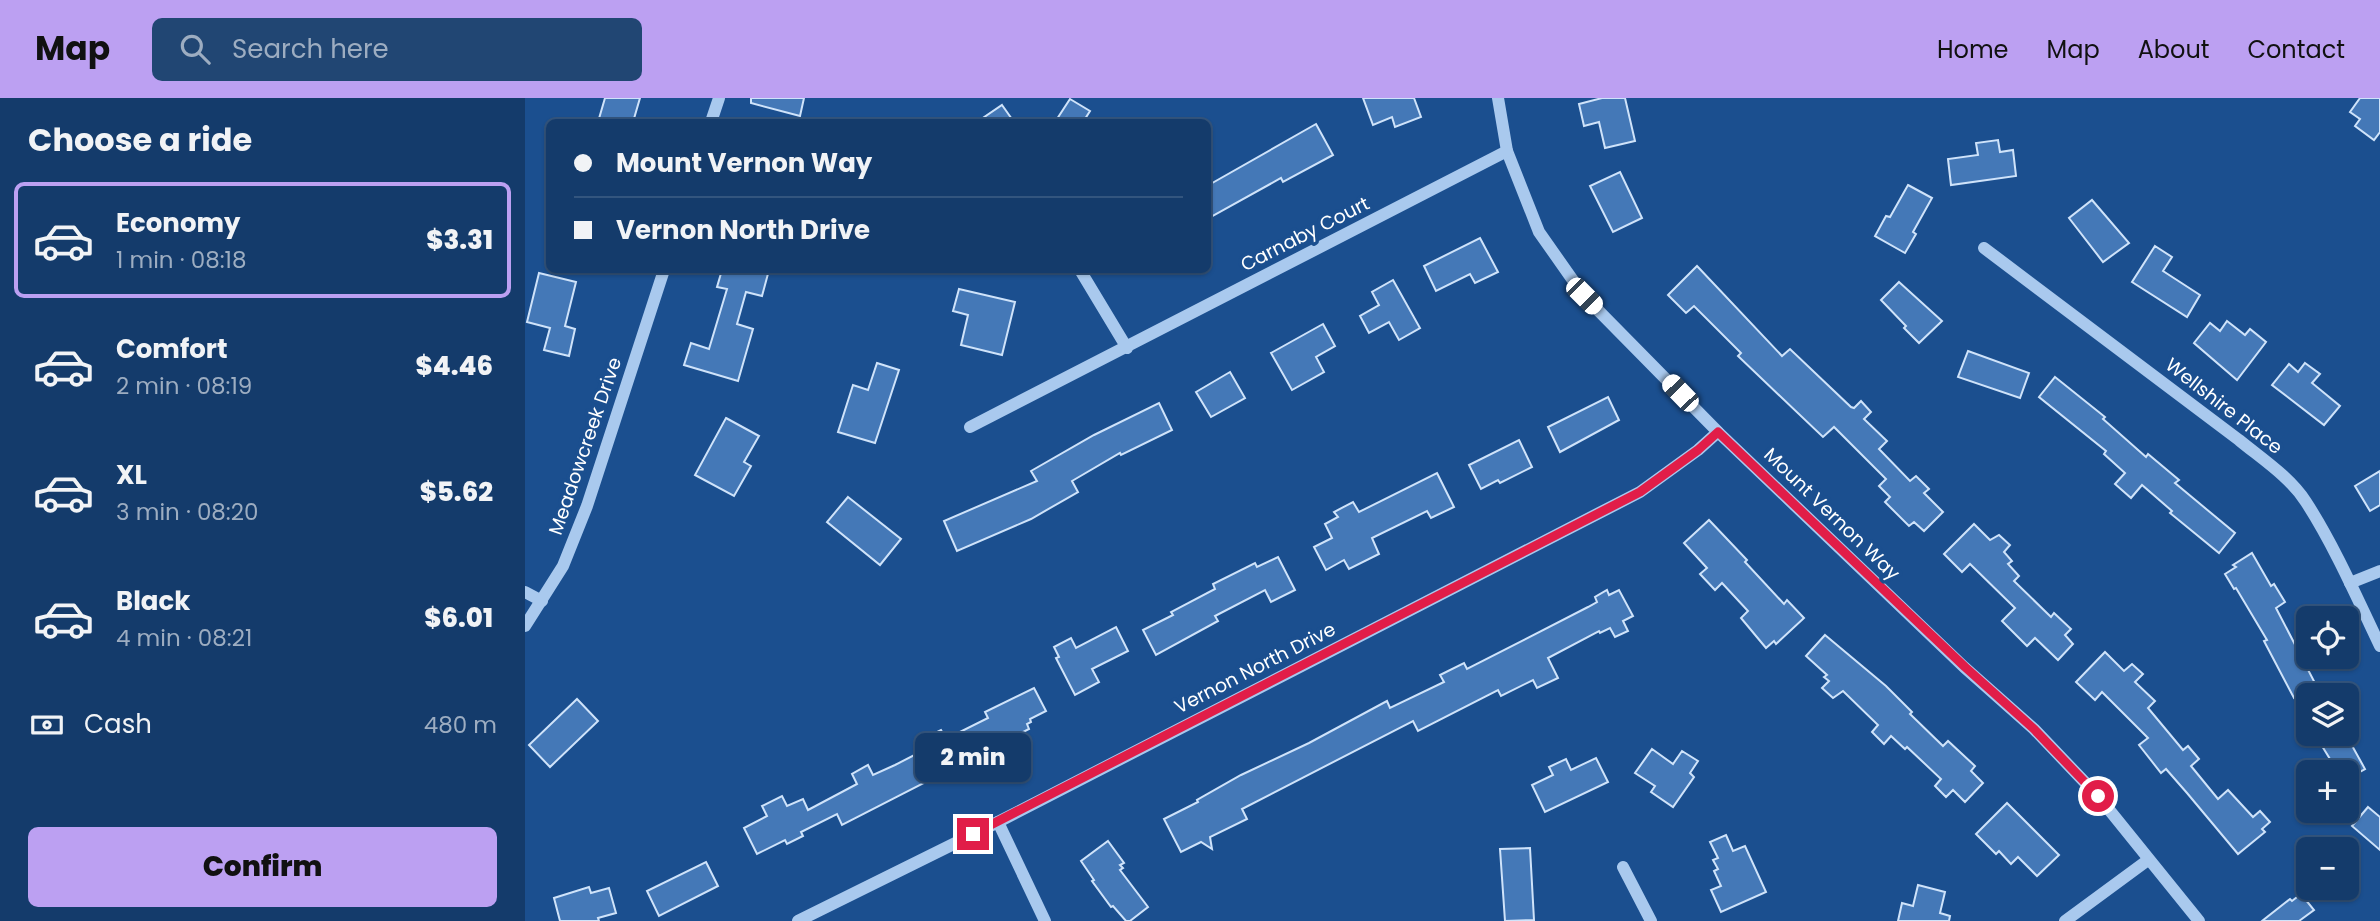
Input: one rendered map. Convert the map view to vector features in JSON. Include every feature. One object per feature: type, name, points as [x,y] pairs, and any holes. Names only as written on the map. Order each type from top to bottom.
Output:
[{"type":"street","points":[[712,119],[719,98]]},
{"type":"street","name":"Mount Vernon Way","points":[[1498,98],[1507,151],[1539,232],[1584,296],[1718,432],[2034,729],[2098,796],[2199,921]]},
{"type":"street","name":"Carnaby Court","points":[[970,427],[1507,151]]},
{"type":"street","name":"Wellshire Place","points":[[1984,248],[2280,474],[2305,500],[2350,583],[2380,646]]},
{"type":"street","name":"Meadowcreek Drive","points":[[525,626],[563,566],[587,506],[663,273]]},
{"type":"street","points":[[1082,273],[1127,348]]},
{"type":"street","name":"Vernon North Drive","points":[[798,921],[998,822],[1640,492],[1718,432]]},
{"type":"street","points":[[2350,583],[2380,571]]},
{"type":"street","points":[[525,592],[542,601]]},
{"type":"street","points":[[998,822],[1045,921]]},
{"type":"street","points":[[2065,921],[2148,860]]},
{"type":"street","points":[[1623,867],[1651,921]]},
{"type":"building","points":[[605,98],[640,98],[634,119],[599,119]]},
{"type":"building","points":[[751,98],[804,98],[800,116],[751,103]]},
{"type":"building","points":[[1363,98],[1414,98],[1421,117],[1395,127],[1392,117],[1373,125]]},
{"type":"building","points":[[1602,98],[1625,98],[1635,141],[1605,148],[1599,122],[1584,126],[1579,104]]},
{"type":"building","points":[[2360,98],[2380,98],[2380,132],[2374,140],[2355,126],[2360,119],[2350,112]]},
{"type":"building","points":[[1070,99],[1090,111],[1085,119],[1057,119]]},
{"type":"building","points":[[1002,105],[1012,119],[981,119]]},
{"type":"building","points":[[1316,124],[1333,155],[1283,182],[1281,178],[1211,217],[1211,184]]},
{"type":"building","points":[[1998,140],[2000,152],[2013,150],[2016,176],[1951,185],[1948,159],[1978,155],[1976,143]]},
{"type":"building","points":[[1620,172],[1642,218],[1613,232],[1590,186]]},
{"type":"building","points":[[1908,185],[1932,198],[1905,253],[1875,236],[1886,216],[1890,217]]},
{"type":"building","points":[[2092,200],[2129,243],[2103,262],[2069,218]]},
{"type":"building","points":[[1480,238],[1498,272],[1475,283],[1470,274],[1436,291],[1424,266]]},
{"type":"building","points":[[2155,246],[2172,257],[2163,271],[2200,295],[2187,317],[2132,282]]},
{"type":"building","points":[[1697,266],[1782,356],[1790,349],[1851,407],[1854,408],[1861,401],[1871,412],[1864,419],[1887,441],[1879,449],[1910,481],[1916,476],[1929,489],[1924,493],[1943,512],[1924,531],[1914,522],[1909,526],[1885,502],[1890,497],[1879,486],[1886,479],[1834,427],[1823,437],[1738,356],[1741,353],[1694,306],[1686,313],[1668,295]]},
{"type":"building","points":[[539,273],[576,282],[565,326],[575,329],[569,356],[544,350],[550,328],[527,322]]},
{"type":"building","points":[[721,273],[768,273],[762,296],[746,292],[737,324],[753,329],[738,381],[684,365],[691,343],[709,349],[727,289],[717,287]]},
{"type":"building","points":[[1393,280],[1420,328],[1399,340],[1389,322],[1369,333],[1360,316],[1379,305],[1372,292]]},
{"type":"building","points":[[1899,282],[1942,321],[1919,343],[1881,300]]},
{"type":"building","points":[[959,289],[1015,302],[1002,355],[961,345],[968,315],[953,311]]},
{"type":"building","points":[[2227,321],[2245,335],[2250,329],[2266,342],[2237,380],[2194,343],[2210,323],[2220,331]]},
{"type":"building","points":[[1323,324],[1335,346],[1316,357],[1324,372],[1292,390],[1271,353]]},
{"type":"building","points":[[1968,351],[2029,373],[2020,398],[1958,377]]},
{"type":"building","points":[[877,363],[899,370],[875,443],[838,432],[853,385],[868,390]]},
{"type":"building","points":[[2305,363],[2320,374],[2312,383],[2340,406],[2324,425],[2272,385],[2289,364],[2298,372]]},
{"type":"building","points":[[1230,372],[1245,398],[1211,417],[1196,392]]},
{"type":"building","points":[[2055,377],[2105,417],[2103,419],[2146,457],[2148,454],[2179,480],[2175,483],[2235,533],[2219,553],[2170,513],[2172,511],[2142,485],[2131,498],[2115,484],[2125,473],[2104,454],[2106,451],[2039,397]]},
{"type":"building","points":[[1608,397],[1619,420],[1560,452],[1548,427]]},
{"type":"building","points":[[1159,403],[1172,430],[1121,455],[1120,453],[1072,481],[1078,492],[1031,519],[957,551],[944,521],[1037,481],[1031,471],[1094,435]]},
{"type":"building","points":[[726,418],[759,436],[744,462],[751,466],[734,496],[695,475]]},
{"type":"building","points":[[1519,440],[1532,467],[1481,489],[1469,465]]},
{"type":"building","points":[[2380,471],[2380,505],[2370,511],[2355,486]]},
{"type":"building","points":[[1437,473],[1454,507],[1431,518],[1427,511],[1372,538],[1379,554],[1349,569],[1344,560],[1326,570],[1314,547],[1332,538],[1325,524],[1338,517],[1334,512],[1353,502],[1359,512]]},
{"type":"building","points":[[848,497],[901,539],[880,565],[827,522]]},
{"type":"building","points":[[1709,520],[1784,604],[1787,600],[1804,618],[1776,644],[1774,641],[1766,648],[1741,618],[1748,611],[1722,583],[1715,590],[1700,574],[1707,568],[1684,543]]},
{"type":"building","points":[[1974,524],[1990,540],[1999,535],[2010,545],[2004,552],[2012,561],[2008,564],[2019,576],[2014,581],[2051,617],[2054,613],[2071,629],[2065,635],[2073,644],[2058,660],[2035,638],[2027,646],[2002,621],[2015,608],[1970,564],[1962,572],[1944,554]]},
{"type":"building","points":[[2252,553],[2271,586],[2274,584],[2285,602],[2276,608],[2296,647],[2296,669],[2308,669],[2315,683],[2296,683],[2294,698],[2264,641],[2267,640],[2225,574],[2236,567],[2233,565]]},
{"type":"building","points":[[1278,557],[1295,590],[1271,602],[1265,590],[1215,616],[1218,621],[1156,655],[1143,630],[1215,589],[1213,584],[1255,563],[1257,567]]},
{"type":"building","points":[[1607,590],[1609,595],[1619,590],[1633,616],[1623,621],[1628,631],[1615,637],[1610,628],[1600,633],[1599,631],[1548,658],[1558,678],[1537,688],[1533,680],[1501,696],[1498,690],[1418,731],[1413,721],[1242,809],[1247,819],[1210,837],[1212,849],[1201,842],[1181,852],[1164,819],[1198,802],[1197,800],[1241,775],[1309,743],[1387,701],[1390,708],[1444,682],[1440,675],[1464,663],[1467,669],[1597,602],[1595,597]]},
{"type":"building","points":[[1116,627],[1128,651],[1092,669],[1099,682],[1075,695],[1056,658],[1059,657],[1054,647],[1071,638],[1076,648]]},
{"type":"building","points":[[1825,635],[1886,686],[1943,746],[1948,741],[1975,766],[1971,771],[1983,783],[1965,802],[1953,790],[1946,797],[1935,786],[1941,779],[1907,747],[1905,749],[1891,736],[1884,744],[1872,732],[1878,725],[1843,691],[1833,698],[1822,688],[1829,681],[1824,677],[1827,675],[1806,656]]},
{"type":"building","points":[[2105,652],[2124,671],[2132,664],[2143,674],[2135,682],[2155,701],[2148,708],[2183,750],[2188,746],[2199,759],[2191,766],[2218,799],[2228,790],[2253,817],[2260,811],[2270,822],[2262,829],[2265,832],[2238,854],[2166,769],[2161,773],[2139,745],[2148,738],[2102,692],[2095,700],[2076,682]]},
{"type":"building","points":[[1034,688],[1046,711],[1030,719],[1031,722],[1027,724],[1029,729],[842,825],[837,814],[801,832],[803,836],[787,844],[785,840],[757,854],[744,828],[767,816],[762,806],[782,796],[787,806],[803,799],[808,810],[857,784],[852,774],[868,765],[873,775],[895,765],[932,746],[927,737],[941,730],[946,739],[988,718],[985,712]]},
{"type":"building","points":[[577,699],[598,721],[550,767],[529,745]]},
{"type":"building","points":[[2322,746],[2352,746],[2365,769],[2359,772],[2359,760],[2331,760]]},
{"type":"building","points":[[1652,749],[1673,764],[1682,751],[1698,761],[1690,773],[1694,777],[1673,807],[1651,792],[1655,786],[1635,773]]},
{"type":"building","points":[[1596,758],[1608,782],[1545,812],[1532,785],[1553,775],[1549,767],[1566,759],[1571,770]]},
{"type":"building","points":[[2007,803],[2059,855],[2037,876],[2018,857],[2011,864],[1999,851],[1996,854],[1976,834]]},
{"type":"building","points":[[2368,807],[2380,817],[2380,850],[2352,826],[2359,823],[2359,818]]},
{"type":"building","points":[[1726,835],[1733,851],[1745,846],[1766,892],[1721,912],[1711,890],[1721,886],[1714,871],[1718,869],[1713,860],[1718,858],[1710,842]]},
{"type":"building","points":[[1108,841],[1124,863],[1120,865],[1123,868],[1120,870],[1148,907],[1130,921],[1126,921],[1111,907],[1081,861]]},
{"type":"building","points":[[1530,848],[1534,920],[1505,921],[1500,849]]},
{"type":"building","points":[[706,862],[718,886],[659,916],[647,891]]},
{"type":"building","points":[[1918,885],[1945,892],[1940,913],[1950,916],[1949,921],[1898,921],[1902,903],[1913,906]]},
{"type":"building","points":[[589,887],[591,893],[609,888],[616,913],[598,918],[599,921],[560,921],[554,898]]},
{"type":"building","points":[[2296,898],[2306,900],[2314,910],[2299,921],[2262,921],[2290,899],[2292,901]]},
{"type":"route","points":[[973,834],[1640,492],[1718,432],[2034,729],[2098,796]]}]
